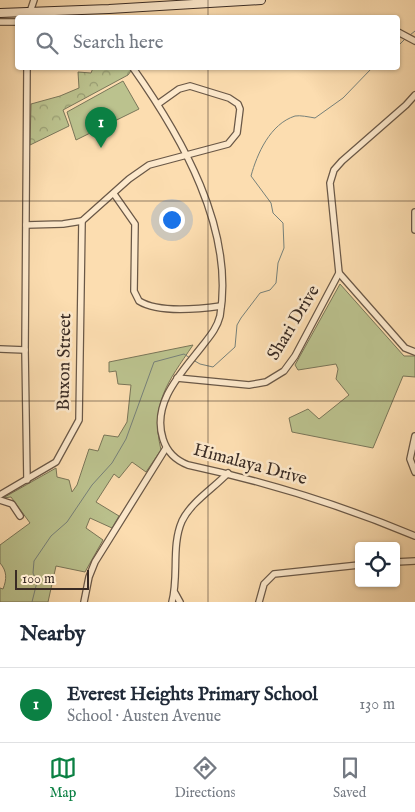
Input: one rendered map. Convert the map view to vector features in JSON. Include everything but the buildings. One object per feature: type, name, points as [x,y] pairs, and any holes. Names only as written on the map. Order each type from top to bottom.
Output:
[{"type":"street","points":[[28,15],[34,0]]},
{"type":"street","points":[[0,13],[28,15],[109,14],[261,0]]},
{"type":"street","points":[[0,22],[15,22]]},
{"type":"street","points":[[27,70],[25,350],[27,480]]},
{"type":"street","points":[[84,602],[89,577],[95,562],[166,448],[162,436],[162,412],[170,389],[216,326],[221,306],[218,244],[206,202],[187,154],[158,104],[134,70]]},
{"type":"street","points":[[26,225],[63,224],[82,221],[149,165],[228,144],[233,139],[240,120],[238,104],[229,98],[190,86],[179,89],[158,104]]},
{"type":"street","points":[[415,95],[342,161],[331,176],[330,191],[339,272],[405,348],[415,352]]},
{"type":"street","points":[[114,194],[135,224],[134,292],[139,301],[154,307],[191,309],[221,306]]},
{"type":"street","points":[[415,212],[415,230]]},
{"type":"street","name":"Buxon Street","points":[[0,495],[56,462],[79,420],[82,221]]},
{"type":"street","name":"Shari Drive","points":[[177,378],[249,385],[266,382],[284,371],[295,356],[339,272]]},
{"type":"street","points":[[0,349],[25,350]]},
{"type":"street","points":[[415,436],[410,459],[415,472]]},
{"type":"street","name":"Himalaya Drive","points":[[166,448],[180,462],[228,473],[331,503],[415,536]]},
{"type":"street","points":[[172,602],[176,544],[182,520],[189,510],[228,473]]},
{"type":"street","points":[[0,500],[12,504],[20,516]]},
{"type":"street","points":[[400,562],[415,561]]},
{"type":"street","points":[[259,602],[264,584],[274,574],[355,566]]},
{"type":"street","points":[[174,593],[180,602]]},
{"type":"green space","points":[[92,70],[131,71],[128,75],[63,110],[69,126],[30,145],[31,104],[60,96],[79,88],[78,72],[91,73]]},
{"type":"green space","points":[[123,81],[139,109],[76,140],[67,112]]},
{"type":"green space","points":[[340,284],[404,356],[415,356],[415,377],[403,376],[373,448],[292,432],[289,418],[308,409],[319,419],[349,395],[336,379],[338,369],[336,364],[298,370],[295,365]]},
{"type":"green space","points":[[193,345],[169,382],[160,406],[158,434],[161,450],[146,472],[132,462],[119,478],[114,474],[96,502],[119,516],[112,528],[90,518],[86,528],[103,540],[85,572],[56,566],[48,602],[0,602],[0,588],[3,589],[6,578],[0,563],[0,545],[30,523],[11,497],[3,498],[56,468],[57,477],[69,480],[72,492],[77,485],[89,449],[98,451],[104,435],[118,437],[127,422],[131,385],[118,384],[116,371],[109,372],[109,362]]},
{"type":"waterway","points":[[410,35],[415,31]]},
{"type":"waterway","points":[[400,44],[405,39]]},
{"type":"waterway","points":[[193,360],[213,367],[235,347],[237,325],[241,318],[260,293],[270,290],[276,283],[278,263],[284,248],[283,223],[273,213],[271,203],[251,176],[261,149],[278,126],[286,120],[295,116],[315,118],[343,98],[370,70]]},
{"type":"waterway","points":[[32,602],[37,582],[33,573],[34,561],[51,536],[67,522],[92,485],[112,463],[126,439],[154,362],[184,354],[190,358]]},
{"type":"place","name":"Everest Heights Primary School","points":[[101,148]]}]
